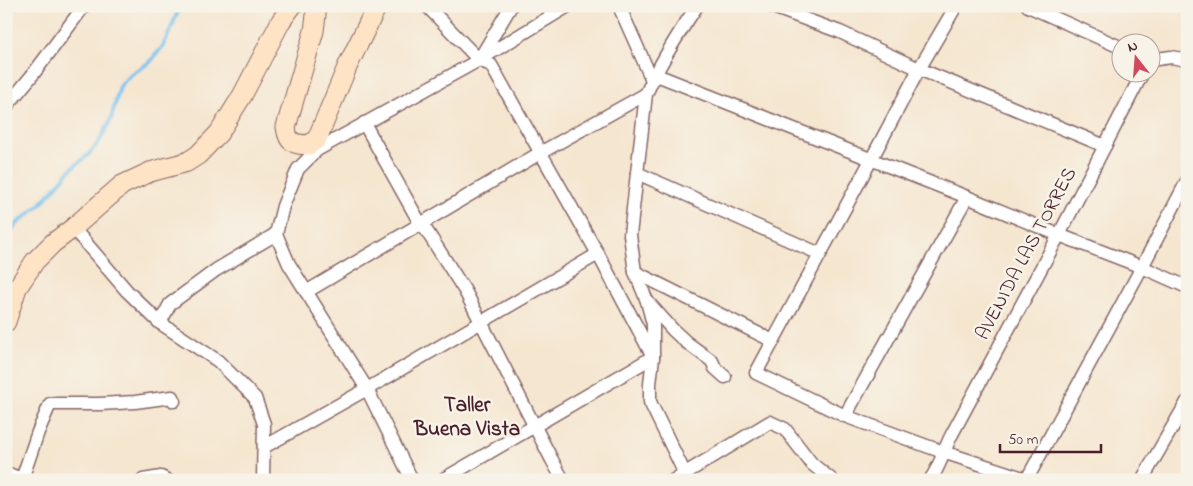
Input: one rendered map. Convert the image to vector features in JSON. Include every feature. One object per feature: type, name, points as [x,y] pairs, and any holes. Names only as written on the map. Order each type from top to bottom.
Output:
[{"type":"street","points":[[6,107],[84,6]]},
{"type":"street","points":[[6,322],[17,288],[35,261],[53,243],[74,228],[122,185],[150,172],[187,162],[198,155],[220,133],[242,96],[281,20],[292,6]]},
{"type":"street","points":[[315,6],[314,31],[286,127],[287,136],[295,144],[308,152],[317,150],[479,60],[568,6]]},
{"type":"street","points":[[377,6],[348,66],[317,139],[298,169],[290,187],[276,234],[289,264],[367,389],[412,480]]},
{"type":"street","points":[[427,6],[479,60],[491,65],[598,254],[653,357]]},
{"type":"street","points":[[479,60],[511,6]]},
{"type":"street","points":[[619,6],[653,77],[967,197],[1187,287]]},
{"type":"street","points":[[697,6],[653,77],[646,94],[630,235],[635,272],[647,301],[653,324],[650,402],[682,478],[770,422],[785,429],[812,464],[832,480]]},
{"type":"street","points":[[770,6],[840,32],[919,68],[1105,146]]},
{"type":"street","points":[[956,6],[919,68],[872,160],[756,373],[845,416],[943,452],[1028,479],[1187,181]]},
{"type":"street","points":[[1028,6],[1110,43]]},
{"type":"street","points":[[1160,59],[1171,57],[1187,60]]},
{"type":"street","name":"AVENIDA LAS TORRES","points":[[930,480],[936,472],[943,452],[1059,235],[1138,82]]},
{"type":"street","points":[[306,292],[540,153],[646,94]]},
{"type":"street","points":[[364,123],[421,224],[465,291],[563,480]]},
{"type":"street","points":[[637,173],[820,254]]},
{"type":"street","points":[[845,416],[967,197]]},
{"type":"street","points":[[74,228],[127,292],[160,323],[218,361],[255,398],[264,424],[263,480]]},
{"type":"street","points":[[160,323],[170,304],[216,270],[276,234]]},
{"type":"street","points":[[264,447],[598,254]]},
{"type":"street","points":[[635,272],[773,341]]},
{"type":"street","points":[[647,301],[673,330],[712,361],[715,368],[725,377]]},
{"type":"street","points":[[442,480],[653,357]]},
{"type":"street","points":[[6,473],[22,479],[50,404],[135,402],[172,397],[174,401]]},
{"type":"street","points":[[1142,480],[1186,403]]},
{"type":"street","points":[[143,480],[161,478],[167,480]]},
{"type":"waterway","points":[[6,235],[40,205],[72,168],[88,155],[99,142],[111,119],[120,86],[130,75],[150,62],[163,46],[180,6]]},
{"type":"district","name":"Taller Buena Vista","points":[[467,418]]}]
